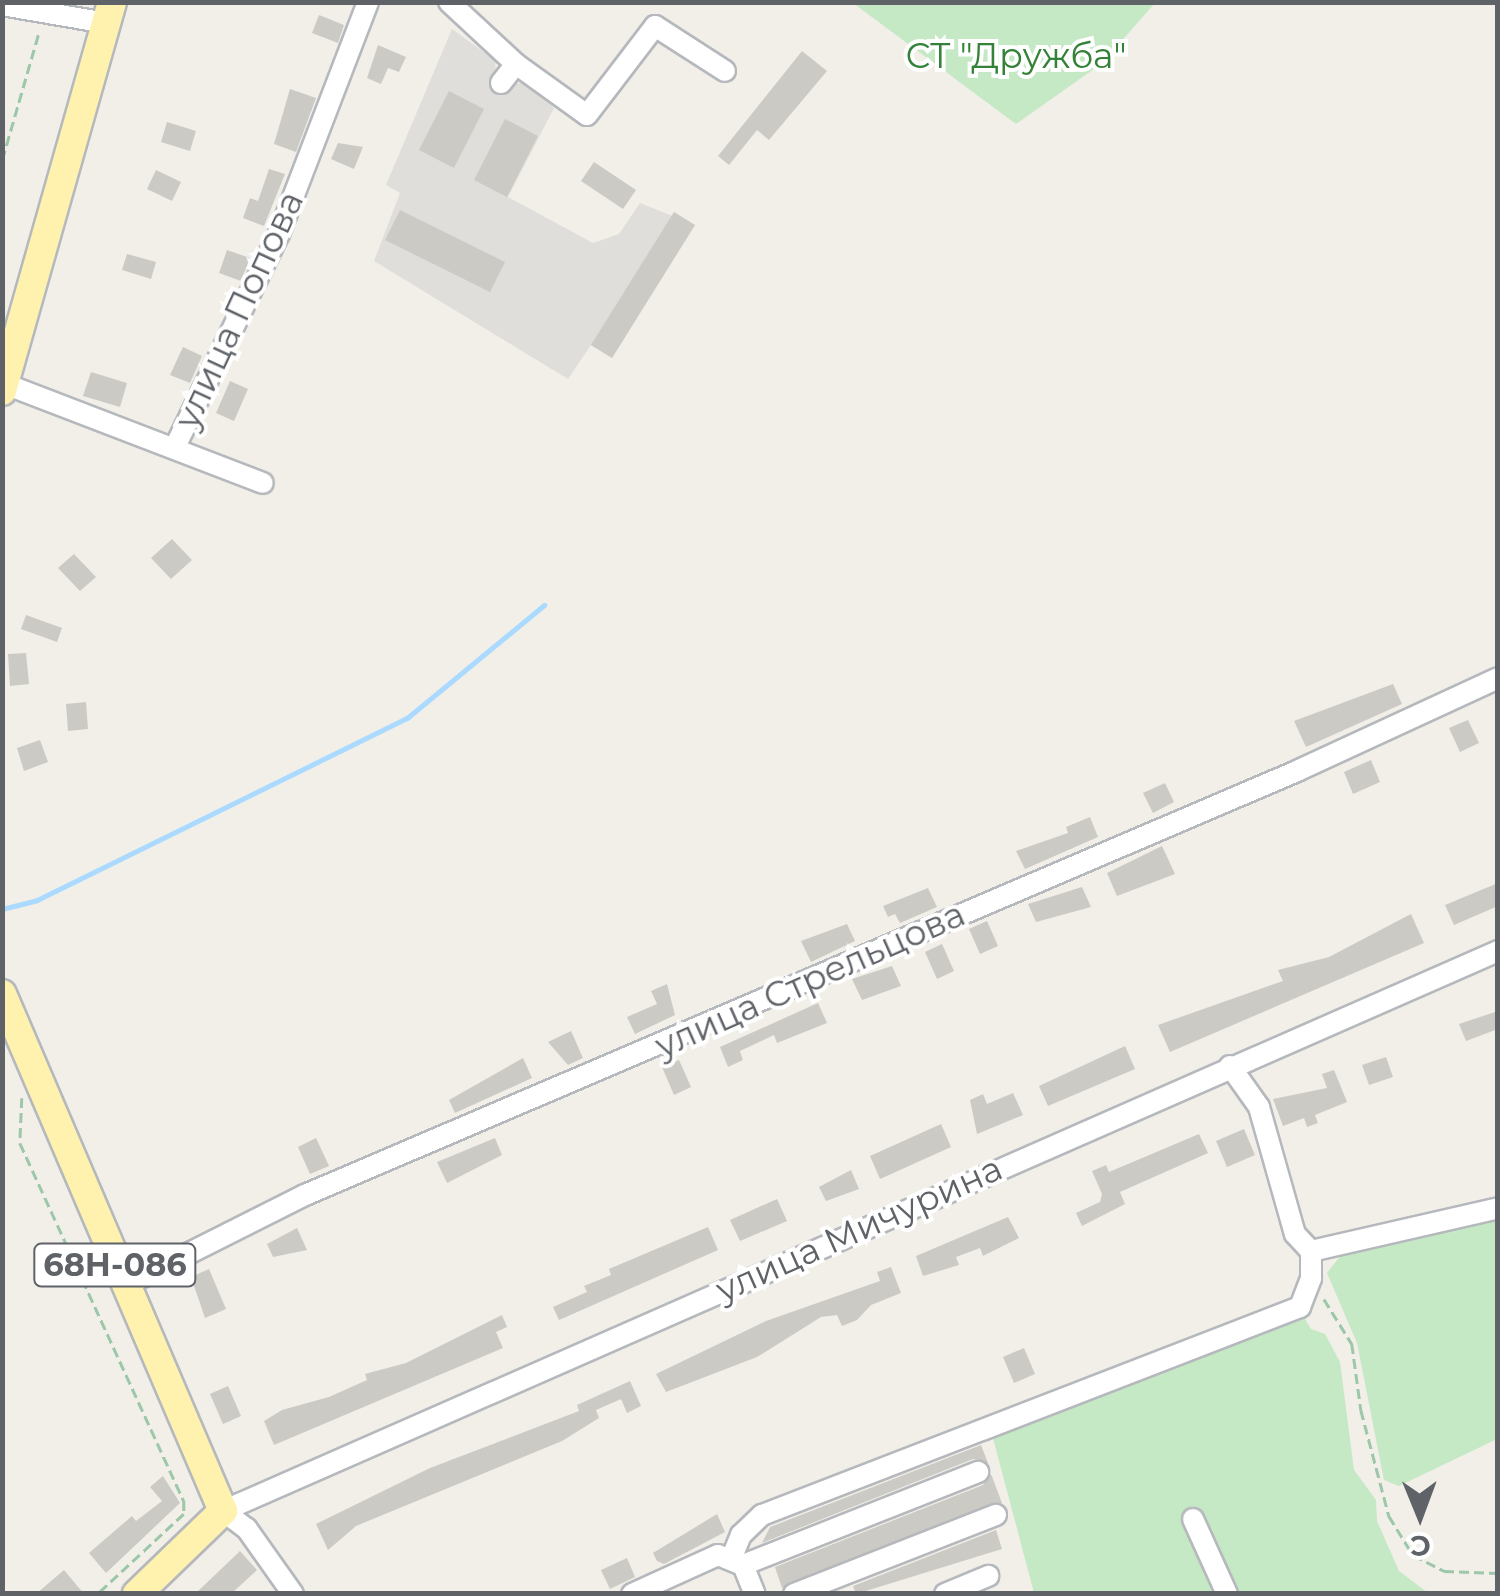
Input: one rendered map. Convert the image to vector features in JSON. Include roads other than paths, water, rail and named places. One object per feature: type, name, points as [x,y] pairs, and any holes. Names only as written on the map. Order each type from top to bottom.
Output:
[{"type":"main road","points":[[4,387],[109,13]]},
{"type":"main road","name":"68Н-086","points":[[7,1005],[222,1511]]},
{"type":"main road","points":[[137,1594],[222,1511]]},
{"type":"street","name":"улица Попова","points":[[4,387],[175,447],[279,234],[368,2]]},
{"type":"street","points":[[449,2],[480,25],[516,64],[587,115],[655,26],[725,72]]},
{"type":"street","points":[[2,5],[45,12],[109,13]]},
{"type":"street","points":[[501,83],[516,64]]},
{"type":"street","points":[[175,447],[263,483]]},
{"type":"street","name":"улица Стрельцова","points":[[124,1286],[305,1195],[693,1032],[1498,678]]},
{"type":"street","name":"улица Мичурина","points":[[222,1511],[1498,951]]},
{"type":"street","points":[[755,1594],[738,1561],[741,1535],[762,1516],[1300,1307],[1311,1278],[1311,1251],[1294,1234],[1259,1107],[1230,1066]]},
{"type":"street","points":[[1311,1251],[1498,1208]]},
{"type":"street","points":[[632,1594],[706,1557],[738,1561],[978,1472]]},
{"type":"street","points":[[222,1511],[247,1530],[293,1594]]},
{"type":"street","points":[[794,1594],[996,1515]]},
{"type":"street","points":[[1194,1519],[1228,1594]]},
{"type":"street","points":[[945,1594],[988,1576]]},
{"type":"waterway","points":[[2,909],[37,900],[407,718],[544,605]]},
{"type":"park label","name":"СТ \"Дружба\"","points":[[1016,56]]}]
